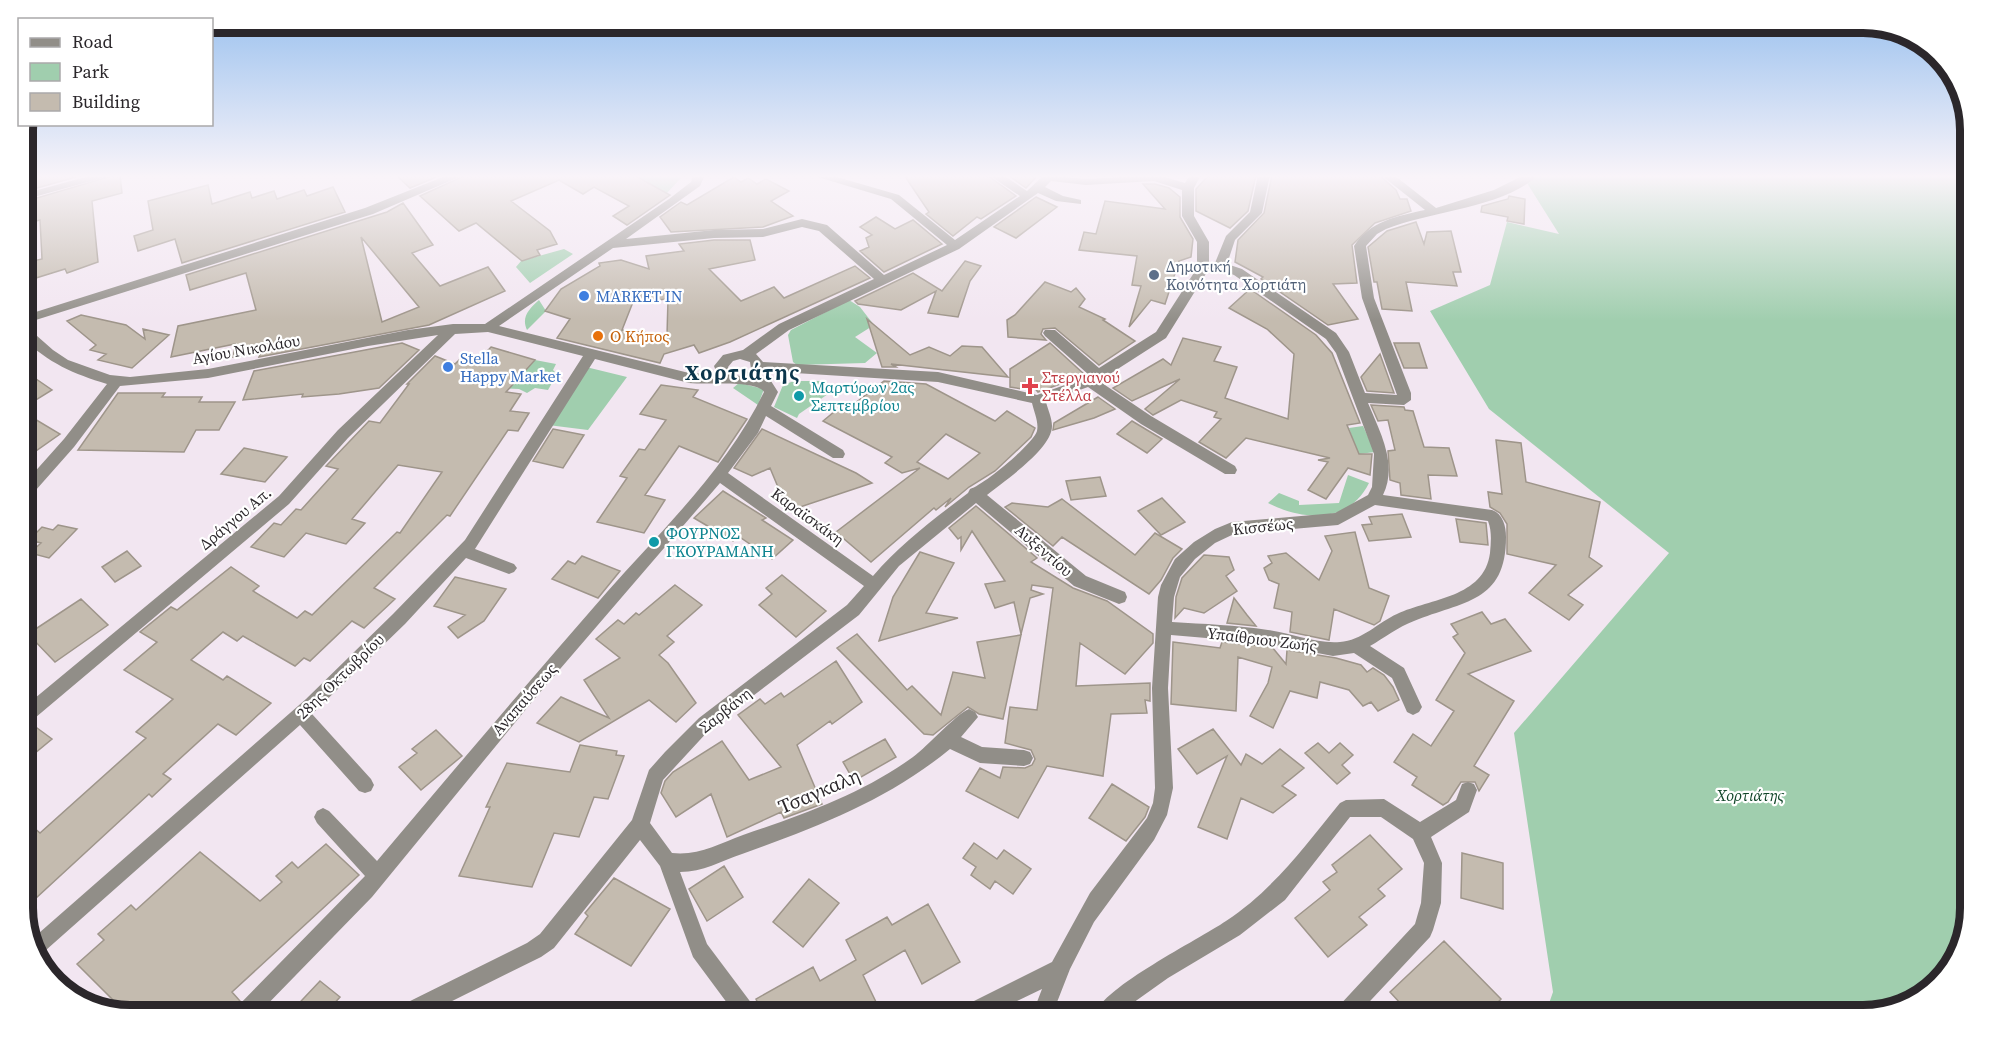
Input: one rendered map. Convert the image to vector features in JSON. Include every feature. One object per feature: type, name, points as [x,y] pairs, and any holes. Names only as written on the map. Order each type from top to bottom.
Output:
[{"type":"street","points":[[33,317],[331,223]]},
{"type":"street","points":[[488,328],[639,223]]},
{"type":"street","points":[[609,244],[714,234],[763,233],[800,223]]},
{"type":"street","points":[[804,223],[823,228],[883,280]]},
{"type":"street","points":[[927,223],[955,246]]},
{"type":"street","points":[[746,355],[784,327],[955,246],[988,223]]},
{"type":"street","points":[[1192,223],[1203,242],[1212,267]]},
{"type":"street","points":[[488,328],[689,378],[705,380],[725,378],[736,381],[754,372],[938,377],[970,382],[1038,400],[1094,379],[1161,335],[1212,267],[1230,238],[1245,223]]},
{"type":"street","points":[[1361,398],[1404,400],[1401,383],[1368,298],[1360,246],[1372,232],[1395,223]]},
{"type":"street","points":[[1212,267],[1238,272],[1331,336],[1342,352],[1382,454],[1379,487],[1373,499],[1492,516],[1498,523],[1498,554],[1493,573],[1471,597],[1407,616],[1371,635],[1358,646],[1398,673],[1413,707]]},
{"type":"street","name":"Αγίου Νικολάου","points":[[33,342],[43,352],[64,366],[117,381],[186,376],[256,366],[351,345],[453,328],[488,328]]},
{"type":"street","name":"Δράγγου Απ.","points":[[33,710],[284,500],[351,426],[453,328]]},
{"type":"street","points":[[1050,333],[1094,379],[1146,420],[1230,470]]},
{"type":"street","name":"28ης Οκτωβρίου","points":[[40,944],[301,714],[399,619],[463,551],[591,355]]},
{"type":"street","points":[[725,378],[720,370],[724,362],[734,356],[746,355],[755,358],[754,372]]},
{"type":"street","name":"Αναπαύσεως","points":[[254,1005],[325,933],[377,875],[515,710],[720,474],[753,429],[771,392],[754,372]]},
{"type":"street","points":[[33,484],[69,443],[117,381]]},
{"type":"street","name":"Σαρβάνη","points":[[425,1005],[534,950],[547,940],[580,902],[639,825],[656,776],[698,730],[853,610],[894,562],[975,493],[1014,466],[1043,436],[1045,425],[1038,400]]},
{"type":"street","points":[[763,408],[838,454]]},
{"type":"street","name":"Καραϊσκάκη","points":[[720,474],[875,586]]},
{"type":"street","name":"Αυξεντίου","points":[[975,493],[1080,581],[1119,597]]},
{"type":"street","name":"Κισσέως","points":[[1046,1005],[1060,969],[1105,887],[1159,813],[1163,793],[1160,689],[1168,584],[1176,570],[1207,539],[1232,528],[1338,519],[1373,499]]},
{"type":"street","points":[[463,551],[509,568]]},
{"type":"street","name":"Υπαίθριου Ζωής","points":[[1165,628],[1265,636],[1341,650],[1358,646]]},
{"type":"street","points":[[301,714],[365,785]]},
{"type":"street","name":"Τσαγκαλη","points":[[667,861],[687,865],[779,832],[868,796],[950,740],[969,717]]},
{"type":"street","points":[[950,740],[980,754],[1024,758]]},
{"type":"street","points":[[1420,833],[1463,806],[1468,790]]},
{"type":"street","points":[[1114,1005],[1161,971],[1233,928],[1278,893],[1346,809],[1384,808],[1420,833],[1433,863],[1431,903],[1423,930],[1354,1005]]},
{"type":"street","points":[[323,817],[377,875]]},
{"type":"street","points":[[639,825],[667,861],[700,950],[740,1005]]},
{"type":"street","points":[[987,1005],[1060,969]]},
{"type":"green space","name":"Χορτιάτης","points":[[1507,223],[1559,234],[1552,223],[1960,223],[1960,908],[1955,939],[1944,962],[1932,977],[1900,998],[1863,1005],[1548,1005],[1553,992],[1514,733],[1669,553],[1489,409],[1430,311],[1490,285]]},
{"type":"green space","points":[[564,249],[573,254],[530,283],[516,267],[521,261]]},
{"type":"green space","points":[[539,300],[546,311],[527,330],[526,317],[529,310]]},
{"type":"green space","points":[[849,300],[860,307],[874,325],[855,337],[877,353],[865,363],[797,365],[793,362],[788,335],[791,330]]},
{"type":"green space","points":[[535,360],[556,364],[553,370],[557,374],[548,390],[535,388],[527,393],[519,389],[497,388]]},
{"type":"green space","points":[[586,367],[627,377],[588,430],[548,425]]},
{"type":"green space","points":[[794,381],[826,381],[828,394],[799,414],[797,418],[774,407],[783,385]]},
{"type":"green space","points":[[739,383],[764,389],[758,405],[733,388]]},
{"type":"green space","points":[[1363,426],[1375,452],[1336,457],[1356,448],[1349,428]]},
{"type":"green space","points":[[1348,475],[1369,483],[1350,506],[1337,512],[1310,515],[1282,509],[1268,503],[1279,493],[1299,501],[1299,505],[1339,503]]},
{"type":"building","points":[[40,223],[94,223],[98,262],[67,273],[65,269],[36,278],[33,261],[42,259]]},
{"type":"building","points":[[152,223],[308,223],[182,263],[175,239],[138,251],[134,236],[153,230]]},
{"type":"building","points":[[351,223],[418,223],[433,245],[412,253],[440,286],[488,267],[505,291],[429,325],[259,357],[261,352],[233,357],[235,344],[171,357],[178,326],[256,310],[246,273],[190,290],[186,275]],"holes":[[[361,237],[419,307],[382,322]]]},
{"type":"building","points":[[451,223],[475,223],[459,231]]},
{"type":"building","points":[[477,223],[540,223],[550,231],[557,244],[537,250],[540,255],[522,261]]},
{"type":"building","points":[[665,223],[773,223],[763,227],[671,232]]},
{"type":"building","points":[[866,223],[886,223],[895,229],[906,223],[917,223],[942,244],[884,272],[860,251],[869,247],[866,238],[872,235],[860,227]]},
{"type":"building","points":[[938,223],[969,223],[953,236]]},
{"type":"building","points":[[999,223],[1035,223],[1016,238],[994,227]]},
{"type":"building","points":[[1099,223],[1184,223],[1193,239],[1191,257],[1179,261],[1165,304],[1151,300],[1129,327],[1141,286],[1132,285],[1137,256],[1079,250],[1084,232],[1096,234]]},
{"type":"building","points":[[1221,223],[1235,223],[1230,228]]},
{"type":"building","points":[[1254,223],[1375,223],[1352,245],[1357,283],[1333,284],[1358,319],[1328,325],[1261,279],[1263,277],[1235,262],[1238,240]]},
{"type":"building","points":[[1417,223],[1424,244],[1427,232],[1451,231],[1461,272],[1453,272],[1457,286],[1406,282],[1412,311],[1382,309],[1377,282],[1374,282],[1368,247],[1387,231]]},
{"type":"building","points":[[714,240],[750,240],[755,260],[709,269],[741,301],[774,287],[784,298],[855,266],[870,278],[730,342],[699,353],[694,345],[664,354],[660,363],[557,338],[570,319],[545,311],[561,289],[600,266],[599,263],[621,260],[649,269],[646,256],[684,251],[679,244]],"holes":[[[668,299],[667,335],[622,330],[633,302]]]},
{"type":"building","points":[[965,261],[981,266],[970,281],[958,317],[928,313],[936,291],[901,310],[858,304],[855,301],[913,273],[942,291]]},
{"type":"building","points":[[1045,282],[1071,292],[1076,288],[1085,299],[1079,307],[1105,319],[1103,320],[1135,341],[1099,365],[1055,328],[1043,329],[1041,334],[1046,340],[1008,337],[1007,320],[1015,315]]},
{"type":"building","points":[[1250,289],[1316,335],[1332,353],[1360,423],[1347,425],[1359,454],[1372,454],[1370,475],[1348,468],[1326,499],[1308,490],[1328,462],[1318,460],[1330,458],[1246,438],[1226,458],[1199,442],[1221,419],[1214,417],[1217,412],[1181,400],[1153,415],[1145,409],[1180,379],[1132,401],[1113,388],[1163,359],[1171,365],[1183,338],[1221,347],[1214,361],[1237,367],[1225,398],[1288,419],[1294,354],[1267,329],[1229,308]]},
{"type":"building","points":[[81,315],[126,325],[145,339],[143,329],[169,335],[132,368],[98,360],[106,354],[90,350],[96,345],[67,321]]},
{"type":"building","points":[[867,319],[910,355],[929,347],[950,356],[962,346],[982,347],[1008,377],[891,364],[896,367],[882,367]]},
{"type":"building","points":[[402,343],[419,350],[379,388],[339,394],[302,397],[303,394],[243,400],[254,371]]},
{"type":"building","points":[[1050,343],[1085,375],[1038,392],[1031,384],[1022,389],[1010,387],[1010,369]]},
{"type":"building","points":[[1394,343],[1419,343],[1427,368],[1404,368]]},
{"type":"building","points":[[491,347],[535,360],[506,392],[521,394],[510,411],[529,413],[518,431],[508,430],[450,516],[447,515],[374,588],[395,599],[364,628],[352,621],[310,661],[304,658],[295,666],[243,636],[237,641],[223,632],[191,660],[223,680],[227,676],[271,703],[236,735],[218,724],[163,774],[171,779],[152,797],[149,794],[33,901],[33,827],[40,833],[146,738],[136,732],[173,699],[124,670],[157,642],[140,632],[171,607],[177,610],[231,567],[259,586],[253,591],[297,618],[305,611],[312,615],[397,532],[400,533],[442,472],[398,465],[352,519],[365,523],[346,544],[306,533],[284,557],[251,547],[274,523],[281,525],[296,509],[301,510],[338,469],[326,466],[369,421],[380,423],[409,384],[407,384],[435,356],[455,364],[459,360],[474,365]]},
{"type":"building","points":[[1380,354],[1394,393],[1367,391],[1361,377]]},
{"type":"building","points":[[33,377],[52,390],[33,402]]},
{"type":"building","points":[[884,381],[926,384],[995,421],[1007,411],[1035,428],[1031,437],[995,471],[969,487],[945,507],[951,498],[936,510],[934,508],[871,562],[836,532],[920,468],[902,473],[885,463],[892,457],[823,421],[840,407],[846,410]],"holes":[[[946,434],[980,453],[948,479],[917,462]]]},
{"type":"building","points":[[661,385],[698,390],[693,397],[747,419],[718,462],[679,446],[645,495],[665,500],[644,533],[597,522],[627,478],[620,476],[639,449],[645,450],[666,420],[640,414]]},
{"type":"building","points":[[118,393],[165,393],[162,397],[202,397],[199,402],[235,402],[219,430],[196,430],[184,452],[78,450]]},
{"type":"building","points":[[1098,397],[1115,409],[1053,430],[1054,423]]},
{"type":"building","points":[[1371,405],[1404,407],[1405,410],[1413,411],[1424,447],[1449,448],[1457,476],[1428,475],[1431,499],[1401,495],[1400,483],[1390,480],[1388,451],[1395,450],[1388,420],[1378,421]]},
{"type":"building","points":[[33,418],[60,434],[33,453]]},
{"type":"building","points":[[1132,421],[1162,439],[1147,453],[1117,434]]},
{"type":"building","points":[[553,429],[584,435],[563,468],[533,461]]},
{"type":"building","points":[[762,429],[856,473],[872,483],[788,511],[770,468],[752,476],[734,468]]},
{"type":"building","points":[[1496,440],[1521,443],[1526,482],[1600,502],[1589,557],[1602,566],[1568,595],[1583,605],[1569,620],[1529,593],[1556,565],[1507,554],[1507,524],[1500,513],[1490,507],[1488,492],[1502,494]]},
{"type":"building","points":[[244,448],[287,457],[265,482],[221,474]]},
{"type":"building","points":[[1100,477],[1106,496],[1071,500],[1066,481]]},
{"type":"building","points":[[723,491],[766,518],[762,520],[793,540],[772,559],[738,536],[733,541],[694,518]]},
{"type":"building","points":[[1162,498],[1185,522],[1161,535],[1138,511]]},
{"type":"building","points":[[1062,499],[1135,555],[1155,533],[1182,549],[1173,558],[1161,580],[1149,594],[1062,537],[1053,546],[1005,507],[1012,503],[1048,507]]},
{"type":"building","points":[[976,506],[1037,558],[1031,562],[1073,588],[1107,601],[1153,634],[1153,643],[1125,674],[1080,643],[1076,686],[1150,683],[1150,701],[1145,700],[1147,713],[1111,714],[1103,776],[1047,766],[1018,818],[966,791],[980,768],[1000,778],[1003,767],[1025,768],[1032,765],[1035,759],[1031,750],[1005,743],[1010,707],[1037,710],[1053,588],[1032,585],[1031,590],[1043,594],[1030,598],[1021,634],[1014,602],[995,608],[985,584],[1005,581],[972,531],[961,550],[961,537],[958,539],[949,528]]},
{"type":"building","points":[[1402,514],[1411,537],[1369,541],[1362,525],[1372,524],[1369,517]]},
{"type":"building","points":[[1456,519],[1486,523],[1488,545],[1460,542]]},
{"type":"building","points":[[58,525],[77,529],[49,558],[33,554],[33,550],[41,543],[33,541],[33,536],[42,527],[53,530]]},
{"type":"building","points":[[1355,532],[1369,588],[1389,596],[1380,621],[1374,625],[1334,609],[1329,640],[1290,632],[1292,612],[1274,608],[1279,584],[1269,580],[1264,568],[1272,563],[1268,556],[1286,553],[1319,580],[1332,551],[1325,536]]},
{"type":"building","points":[[127,551],[141,566],[115,582],[102,567]]},
{"type":"building","points":[[920,552],[954,563],[926,613],[958,618],[879,641],[893,597]]},
{"type":"building","points":[[1204,555],[1229,557],[1234,570],[1226,576],[1237,591],[1204,613],[1184,608],[1175,618],[1176,597],[1182,578]]},
{"type":"building","points":[[582,556],[620,571],[598,598],[552,579],[568,561],[575,564]]},
{"type":"building","points":[[782,575],[826,611],[796,637],[759,605],[772,594],[766,588]]},
{"type":"building","points":[[455,577],[506,589],[484,621],[458,638],[448,627],[465,615],[434,606]]},
{"type":"building","points":[[675,585],[702,605],[667,636],[674,642],[659,655],[668,663],[696,703],[676,722],[649,700],[579,742],[537,723],[561,697],[609,718],[584,680],[620,658],[596,639],[618,620],[624,624],[636,613],[639,615]]},
{"type":"building","points":[[1234,598],[1247,615],[1256,626],[1227,623]]},
{"type":"building","points":[[81,599],[108,625],[55,662],[33,639],[33,631]]},
{"type":"building","points":[[1482,612],[1491,624],[1505,619],[1531,651],[1468,674],[1514,701],[1474,766],[1489,775],[1479,791],[1475,782],[1461,782],[1448,802],[1443,805],[1412,785],[1417,777],[1394,762],[1413,734],[1431,746],[1454,711],[1436,700],[1465,653],[1453,637],[1458,634],[1451,624]]},
{"type":"building","points":[[857,634],[907,690],[912,686],[941,715],[953,672],[985,678],[977,642],[1021,635],[1003,719],[979,714],[968,707],[933,735],[924,734],[837,648]]},
{"type":"building","points":[[1173,642],[1220,648],[1222,642],[1272,647],[1286,664],[1287,650],[1336,658],[1361,665],[1367,672],[1373,668],[1384,675],[1399,700],[1378,711],[1371,702],[1363,706],[1349,690],[1320,682],[1317,698],[1290,691],[1273,728],[1250,716],[1268,683],[1272,667],[1238,657],[1236,711],[1171,704]]},
{"type":"building","points":[[836,661],[862,702],[832,724],[830,721],[797,745],[822,804],[784,818],[781,812],[727,837],[711,794],[676,817],[661,793],[665,781],[673,772],[722,741],[749,780],[781,767],[738,715],[760,699],[765,704],[781,693],[784,697]]},
{"type":"building","points":[[33,725],[52,739],[33,755]]},
{"type":"building","points":[[1213,729],[1241,765],[1246,754],[1262,764],[1280,749],[1304,768],[1282,786],[1296,795],[1273,813],[1241,798],[1227,839],[1198,827],[1227,756],[1197,774],[1178,749]]},
{"type":"building","points":[[436,730],[462,756],[421,790],[399,767],[417,753],[412,749]]},
{"type":"building","points":[[885,739],[896,757],[854,781],[843,762]]},
{"type":"building","points":[[1318,743],[1329,753],[1340,743],[1353,755],[1342,765],[1350,773],[1337,784],[1305,753]]},
{"type":"building","points":[[580,745],[617,751],[616,755],[624,756],[608,799],[594,797],[579,837],[554,833],[532,887],[459,876],[490,807],[486,807],[507,763],[570,772]]},
{"type":"building","points":[[1112,784],[1149,807],[1145,817],[1126,841],[1089,818]]},
{"type":"building","points":[[1370,835],[1402,869],[1378,889],[1385,896],[1359,917],[1367,925],[1328,957],[1295,918],[1330,890],[1323,882],[1337,872],[1332,865]]},
{"type":"building","points":[[974,843],[997,859],[1004,850],[1031,869],[1013,894],[995,881],[990,889],[971,875],[976,867],[963,858]]},
{"type":"building","points":[[326,844],[359,875],[232,992],[240,1001],[237,1005],[113,1003],[115,1002],[77,964],[104,940],[98,934],[131,905],[136,910],[200,852],[260,901],[282,882],[276,876],[292,862],[298,868]]},
{"type":"building","points":[[1462,853],[1503,863],[1503,909],[1461,898]]},
{"type":"building","points":[[724,866],[743,897],[707,921],[689,889]]},
{"type":"building","points":[[614,878],[670,909],[631,966],[575,934],[588,916],[585,913]]},
{"type":"building","points":[[809,879],[839,903],[803,947],[773,922]]},
{"type":"building","points":[[928,904],[960,962],[922,984],[905,950],[863,975],[876,1002],[871,1005],[758,1005],[756,999],[813,967],[820,981],[856,960],[846,940],[887,917],[892,925]]},
{"type":"building","points":[[1444,941],[1501,999],[1495,1005],[1402,1005],[1390,992]]},
{"type":"building","points":[[320,981],[340,997],[333,1005],[297,1005]]},
{"type":"place","name":"Δημοτική Κοινότητα Χορτιάτη","points":[[1154,275]]},
{"type":"place","name":"MARKET IN","points":[[584,296]]},
{"type":"place","name":"Ο Κήπος","points":[[598,336]]},
{"type":"place","name":"Stella Happy Market","points":[[448,367]]},
{"type":"place","name":"Στεργιανού Στέλλα","points":[[1030,386]]},
{"type":"place","name":"Μαρτύρων 2ας Σεπτεμβρίου","points":[[799,396]]},
{"type":"place","name":"ΦΟΥΡΝΟΣ ΓΚΟΥΡΑΜΑΝΗ","points":[[654,542]]},
{"type":"district","name":"Χορτιάτης","points":[[743,372]]}]
